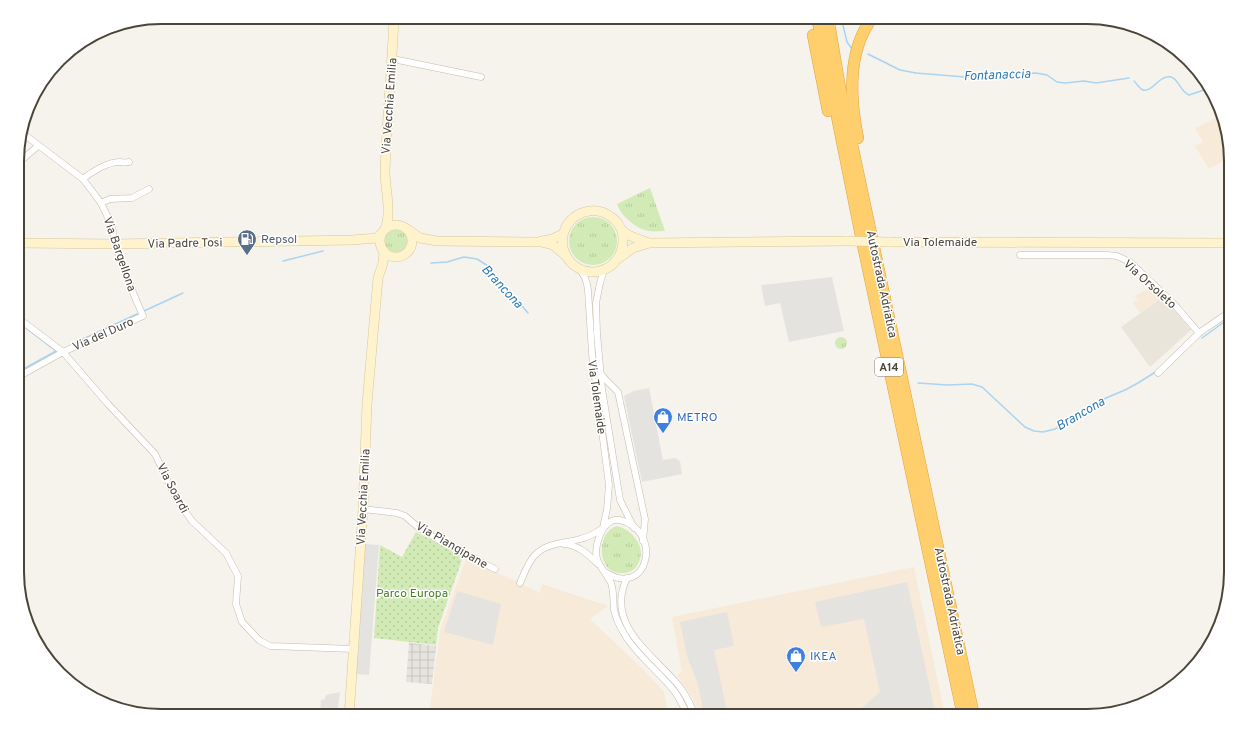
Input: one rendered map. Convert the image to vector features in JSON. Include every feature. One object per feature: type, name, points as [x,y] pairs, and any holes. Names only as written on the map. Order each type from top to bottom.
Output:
[{"type":"highway","points":[[811,24],[820,74],[835,142],[860,231]]},
{"type":"highway","name":"Autostrada Adriatica","points":[[818,24],[860,231],[962,709]]},
{"type":"highway","name":"Autostrada Adriatica","points":[[829,24],[840,88],[973,709]]},
{"type":"highway","points":[[868,24],[861,38],[855,55],[853,102],[857,134],[886,284],[888,310]]},
{"type":"main road","name":"Via Vecchia Emilia","points":[[383,232],[387,223],[388,209],[386,195],[386,165],[394,24]]},
{"type":"main road","points":[[386,195],[396,218],[411,234],[412,244],[407,252]]},
{"type":"main road","name":"Via Tolemaide","points":[[538,242],[552,239],[563,234],[567,224],[575,217],[584,212],[593,211],[602,212],[610,216],[617,222],[622,230],[634,238],[649,243]]},
{"type":"main road","points":[[352,240],[377,238],[395,224],[404,227]]},
{"type":"main road","name":"Via Tolemaide","points":[[404,227],[420,238],[437,241]]},
{"type":"main road","points":[[619,258],[623,249],[624,240],[622,230]]},
{"type":"main road","points":[[382,250],[380,244],[383,232]]},
{"type":"main road","points":[[563,234],[562,245],[565,255]]},
{"type":"main road","points":[[352,240],[372,243],[388,255],[395,257],[378,278]]},
{"type":"main road","name":"Via Padre Tosi","points":[[24,243],[115,244],[352,240]]},
{"type":"main road","name":"Via Tolemaide","points":[[604,270],[633,248],[649,243],[847,241],[1224,243]]},
{"type":"main road","name":"Via Tolemaide","points":[[395,257],[402,256],[427,242],[538,242],[553,245],[578,268]]},
{"type":"main road","name":"Via Vecchia Emilia","points":[[350,709],[363,509],[367,404],[378,278],[383,263],[382,250]]},
{"type":"main road","points":[[578,268],[586,272],[604,270]]},
{"type":"street","points":[[392,59],[481,77]]},
{"type":"street","name":"Via Bargellona","points":[[27,136],[83,179],[101,203],[112,226],[115,244],[143,316]]},
{"type":"street","points":[[24,157],[38,146]]},
{"type":"street","points":[[83,179],[89,173],[104,166],[118,162],[129,162]]},
{"type":"street","points":[[101,203],[110,199],[132,198],[149,188]]},
{"type":"street","name":"Via Orsoleto","points":[[1020,255],[1107,254],[1117,256],[1130,262],[1173,303],[1199,333]]},
{"type":"street","name":"Via Tolemaide","points":[[578,268],[583,273],[587,281],[592,354],[609,486],[603,528],[597,543],[597,559],[600,566]]},
{"type":"street","name":"Via Tolemaide","points":[[604,270],[596,303],[597,333],[601,373],[620,500],[643,541],[647,556],[645,564],[640,570],[627,578]]},
{"type":"street","name":"Via del Duro","points":[[24,373],[63,352],[143,316]]},
{"type":"street","points":[[1158,373],[1199,333],[1224,316]]},
{"type":"street","name":"Via Soardi","points":[[24,323],[63,352],[108,404],[155,454],[177,500],[192,522],[226,553],[238,576],[236,604],[242,622],[259,640],[270,646],[354,649]]},
{"type":"street","points":[[601,373],[618,392],[645,519],[643,541]]},
{"type":"street","name":"Via Piangipane","points":[[363,509],[397,513],[405,516],[419,528],[440,541],[495,569]]},
{"type":"street","points":[[520,583],[533,556],[549,546],[580,539],[594,534],[608,523],[616,520],[627,523],[635,528]]},
{"type":"street","points":[[558,543],[570,544],[580,548],[605,572],[613,589],[614,610],[617,621],[637,652],[674,691],[684,709]]},
{"type":"street","points":[[605,572],[619,579],[627,578]]},
{"type":"street","points":[[627,578],[623,586],[621,599],[623,616],[629,630],[636,641],[680,688],[692,709]]},
{"type":"shaded area","points":[[1217,117],[1224,152],[1224,161],[1209,169],[1195,146],[1203,142],[1195,128]]},
{"type":"shaded area","points":[[832,277],[844,331],[789,342],[780,303],[765,306],[761,285]]},
{"type":"shaded area","points":[[1152,286],[1163,297],[1140,313],[1133,302],[1138,300],[1135,296]]},
{"type":"shaded area","points":[[1163,297],[1191,330],[1150,367],[1121,327]]},
{"type":"shaded area","points":[[649,388],[663,460],[675,458],[680,461],[682,474],[642,482],[624,396],[634,391]]},
{"type":"shaded area","points":[[365,544],[379,545],[369,675],[355,674]]},
{"type":"shaded area","points":[[466,559],[540,593],[542,584],[608,606],[590,619],[644,670],[664,692],[668,709],[430,709],[440,630]]},
{"type":"shaded area","points":[[914,567],[944,709],[698,709],[692,697],[677,675],[682,672],[672,617]]},
{"type":"shaded area","points":[[907,582],[934,709],[861,709],[880,692],[864,619],[821,627],[815,602]]},
{"type":"shaded area","points":[[457,591],[501,604],[493,645],[444,632]]},
{"type":"shaded area","points":[[727,612],[734,646],[714,650],[727,709],[703,709],[698,684],[688,659],[680,622]]},
{"type":"shaded area","points":[[409,643],[436,646],[432,684],[406,682]]},
{"type":"shaded area","points":[[340,692],[338,709],[320,709],[321,699],[324,700],[326,695]]},
{"type":"green space","points":[[650,188],[665,231],[651,231],[639,228],[625,217],[617,204]]},
{"type":"green space","points":[[593,217],[602,219],[610,224],[615,232],[617,241],[615,250],[610,258],[602,263],[593,265],[584,263],[576,258],[571,250],[569,241],[571,232],[576,224],[584,219]]},
{"type":"green space","points":[[396,230],[404,233],[407,241],[404,249],[396,252],[388,249],[385,241],[388,233]]},
{"type":"green space","points":[[841,337],[845,339],[847,343],[845,347],[841,349],[837,347],[835,343],[837,339]]},
{"type":"green space","points":[[617,526],[629,532],[638,542],[640,548],[640,561],[632,571],[626,573],[614,572],[608,567],[604,561],[602,552],[602,544],[605,536],[610,530]]},
{"type":"green space","name":"Parco Europa","points":[[416,532],[463,557],[438,628],[436,645],[374,638],[380,545],[402,557]]},
{"type":"waterway","name":"Fontanaccia","points":[[843,24],[847,42],[852,49]]},
{"type":"waterway","name":"Fontanaccia","points":[[868,54],[900,70],[916,73],[965,77],[1036,73],[1047,75],[1057,82],[1065,83],[1084,81],[1096,83],[1129,78]]},
{"type":"waterway","name":"Fontanaccia","points":[[1134,81],[1140,88],[1146,90],[1150,89],[1163,78],[1171,77],[1174,78],[1189,95],[1204,90]]},
{"type":"waterway","name":"Brancona","points":[[283,261],[323,251]]},
{"type":"waterway","name":"Brancona","points":[[431,263],[447,262],[464,257],[477,259],[488,266],[528,313]]},
{"type":"waterway","name":"Brancona","points":[[144,311],[183,293]]},
{"type":"waterway","name":"Brancona","points":[[81,340],[137,314]]},
{"type":"waterway","name":"Brancona","points":[[1202,338],[1224,322]]},
{"type":"waterway","name":"Brancona","points":[[24,327],[56,351],[24,369]]},
{"type":"waterway","name":"Brancona","points":[[918,383],[948,385],[972,384],[982,387],[1025,427],[1034,431],[1043,432],[1055,429],[1106,398],[1125,390],[1157,371]]},
{"type":"place","name":"Repsol","points":[[247,256]]},
{"type":"place","name":"METRO","points":[[663,434]]},
{"type":"place","name":"IKEA","points":[[796,673]]}]
